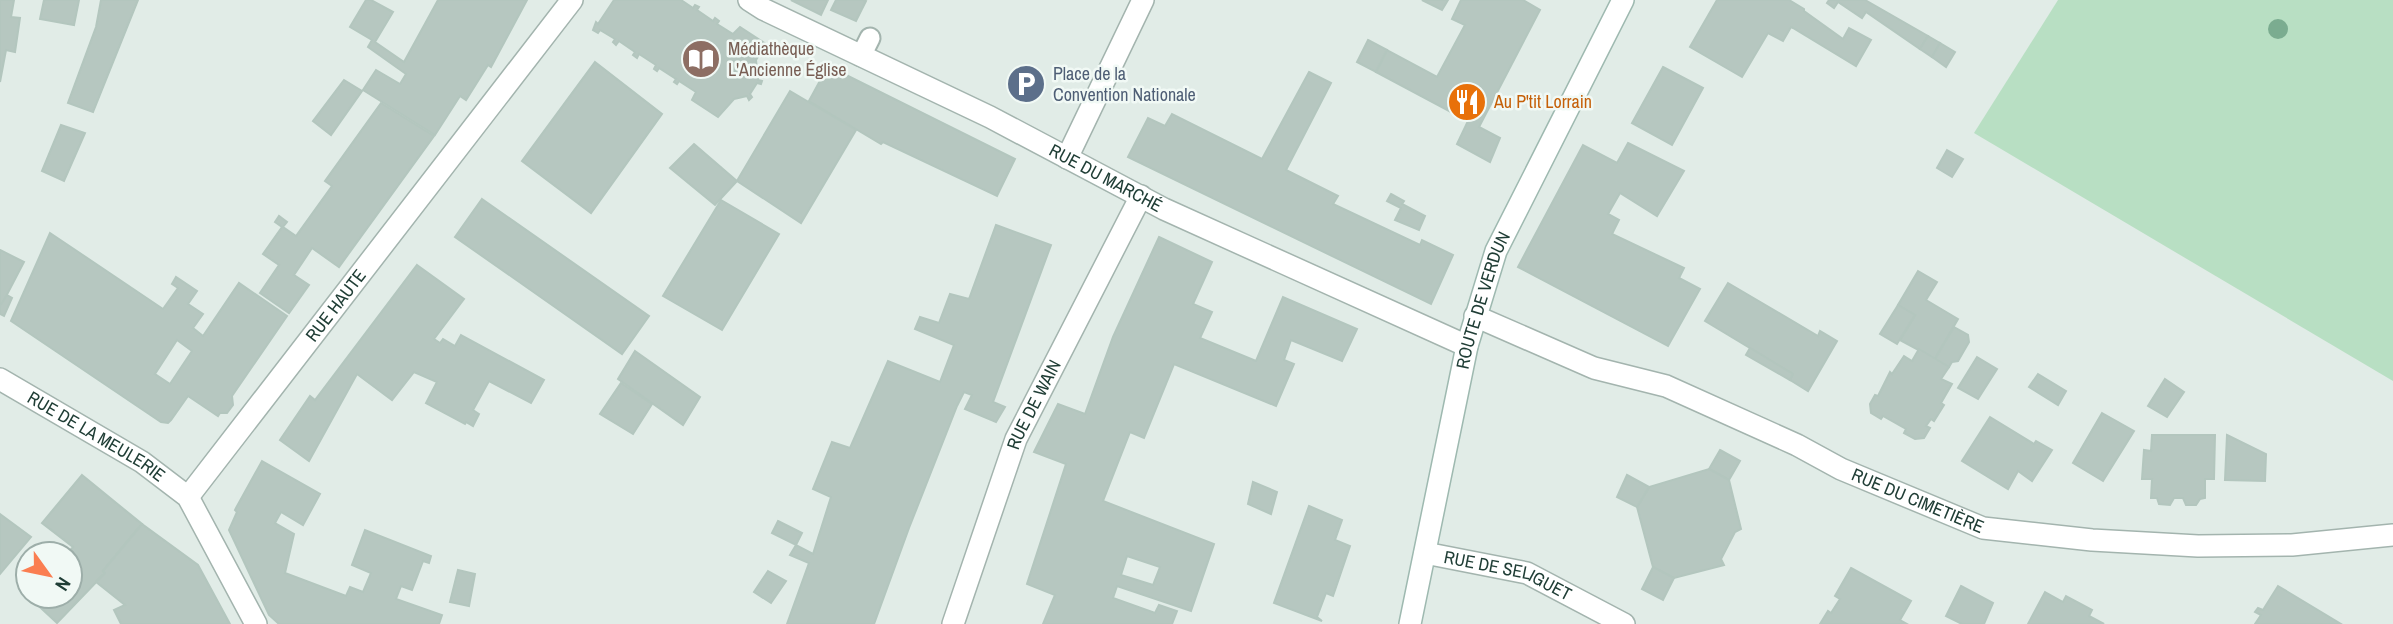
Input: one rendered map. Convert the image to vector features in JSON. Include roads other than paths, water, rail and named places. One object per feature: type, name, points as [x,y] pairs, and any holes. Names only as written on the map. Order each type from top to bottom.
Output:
[{"type":"street","name":"RUE HAUTE","points":[[188,497],[572,0]]},
{"type":"street","name":"RUE DU MARCHÉ","points":[[749,0],[762,9],[866,47],[990,117],[1164,209],[1467,346]]},
{"type":"street","points":[[1067,158],[1143,0]]},
{"type":"street","name":"ROUTE DE VERDUN","points":[[1410,624],[1467,346],[1496,251],[1623,0]]},
{"type":"street","name":"RUE DE WAIN","points":[[953,624],[1016,439],[1141,195]]},
{"type":"street","name":"RUE DU CIMETIÈRE","points":[[1475,316],[1594,368],[1666,386],[1797,445],[1841,469],[1983,528],[2092,540],[2199,546],[2291,545],[2393,535]]},
{"type":"street","name":"RUE DE LA MEULERIE","points":[[0,379],[142,461],[188,497]]},
{"type":"street","points":[[188,497],[256,624]]},
{"type":"street","name":"RUE DE SELIGUET","points":[[1425,554],[1527,573],[1624,624]]},
{"type":"place","name":"Médiathèque L'Ancienne Église","points":[[701,59]]},
{"type":"place","name":"Place de la Convention Nationale","points":[[1026,84]]},
{"type":"place","name":"Au P'tit Lorrain","points":[[1467,102]]}]
